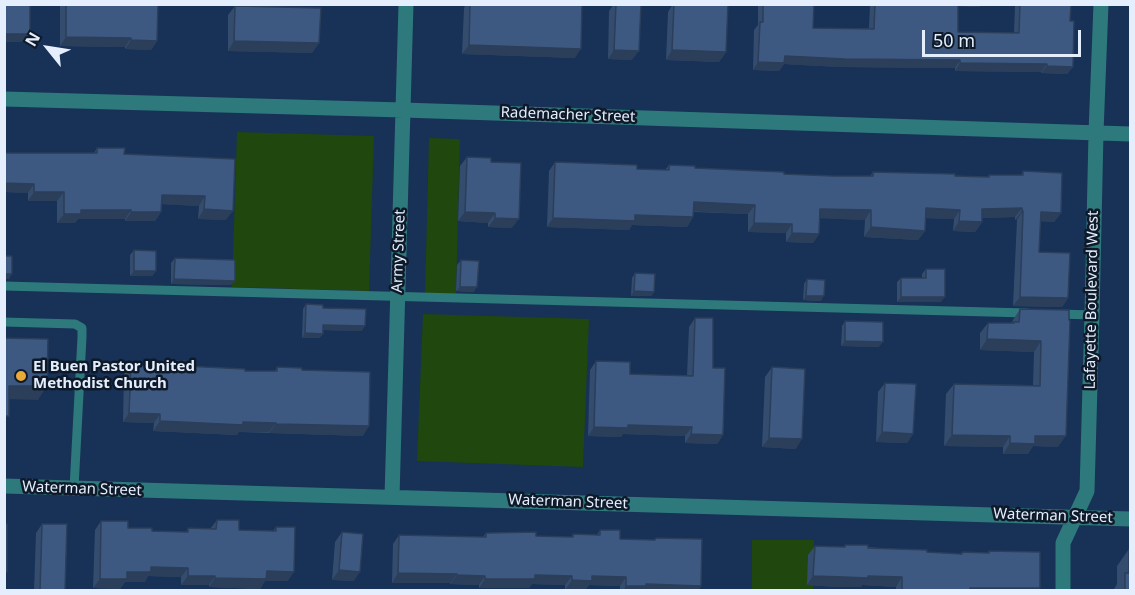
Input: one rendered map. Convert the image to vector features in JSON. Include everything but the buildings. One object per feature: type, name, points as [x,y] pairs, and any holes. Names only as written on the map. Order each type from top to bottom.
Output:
[{"type":"street","name":"Army Street","points":[[392,497],[406,4]]},
{"type":"street","name":"Lafayette Boulevard West","points":[[1063,591],[1063,543],[1087,491],[1101,4]]},
{"type":"street","name":"Rademacher Street","points":[[4,99],[1131,134]]},
{"type":"street","name":"Waterman Street","points":[[4,486],[1131,519]]},
{"type":"lane","points":[[4,286],[1032,314]]},
{"type":"lane","points":[[1044,314],[1092,315]]},
{"type":"lane","points":[[4,322],[75,324],[82,328],[74,488]]},
{"type":"green space","points":[[237,132],[374,136],[369,291],[232,287]]},
{"type":"green space","points":[[429,138],[460,139],[456,294],[425,293]]},
{"type":"green space","points":[[423,314],[589,319],[583,467],[417,461]]},
{"type":"green space","points":[[752,540],[814,540],[813,590],[752,590]]},
{"type":"place","name":"El Buen Pastor United Methodist Church","points":[[21,376]]}]
